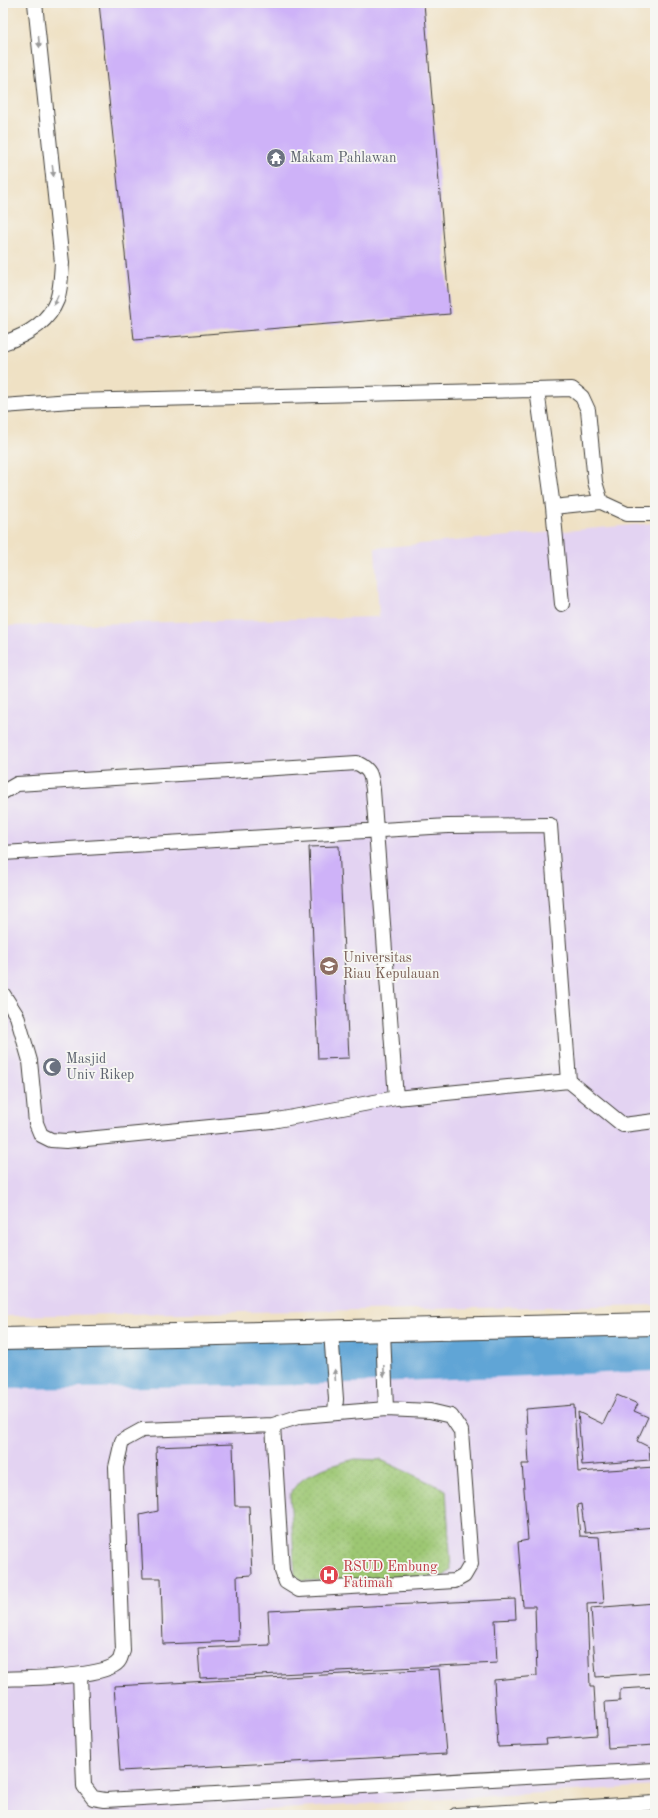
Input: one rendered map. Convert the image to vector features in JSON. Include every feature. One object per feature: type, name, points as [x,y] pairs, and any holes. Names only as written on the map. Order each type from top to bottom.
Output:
[{"type":"street","points":[[3,1339],[332,1341],[655,1324]]},
{"type":"lane","points":[[3,343],[18,338],[34,328],[46,316],[56,301],[61,282],[62,263],[35,3]]},
{"type":"lane","points":[[3,406],[71,401],[572,389],[582,397],[588,410],[595,482],[601,502]]},
{"type":"lane","points":[[537,390],[553,507],[562,604]]},
{"type":"lane","points":[[553,507],[601,502],[627,514],[655,514]]},
{"type":"lane","points":[[3,792],[17,784],[357,762],[367,768],[371,777],[377,831],[396,1098]]},
{"type":"lane","points":[[3,853],[448,826],[550,825],[569,1081]]},
{"type":"lane","points":[[3,994],[17,1016],[30,1061],[36,1123],[40,1135],[51,1140],[66,1141],[272,1121],[396,1098],[569,1081],[623,1125],[655,1122]]},
{"type":"lane","points":[[383,1338],[386,1403]]},
{"type":"lane","points":[[332,1341],[336,1406]]},
{"type":"lane","points":[[3,1679],[80,1675],[109,1669],[119,1662],[123,1651],[116,1467],[122,1441],[142,1430],[273,1425],[336,1406],[386,1403],[451,1416],[461,1431],[471,1564],[464,1576],[455,1581],[299,1590],[286,1582],[282,1571],[273,1425]]},
{"type":"lane","points":[[80,1675],[84,1786],[93,1798],[113,1799],[655,1770]]},
{"type":"lane","points":[[456,1815],[655,1803]]},
{"type":"shaded area","name":"Universitas Riau Kepulauan","points":[[655,523],[655,1305],[3,1316],[3,626],[379,617],[375,548]]},
{"type":"shaded area","name":"RSUD Embung Fatimah","points":[[655,1343],[655,1786],[188,1815],[3,1815],[3,1364]]},
{"type":"green space","points":[[355,1459],[381,1460],[446,1490],[451,1570],[444,1576],[302,1581],[295,1575],[290,1494],[295,1486],[302,1480],[319,1470]]},
{"type":"building","name":"Makam Pahlawan","points":[[99,3],[424,3],[450,314],[134,340]]},
{"type":"building","points":[[339,846],[349,1058],[318,1059],[309,847]]},
{"type":"building","points":[[617,1395],[638,1404],[634,1411],[648,1417],[637,1441],[649,1447],[650,1460],[582,1465],[578,1412],[603,1424]]},
{"type":"building","points":[[574,1405],[578,1472],[655,1467],[655,1527],[585,1533],[581,1504],[577,1505],[580,1536],[599,1537],[604,1603],[587,1604],[590,1687],[594,1687],[597,1735],[546,1739],[547,1745],[498,1747],[494,1680],[537,1676],[535,1606],[523,1606],[518,1542],[528,1540],[522,1464],[529,1464],[526,1409]]},
{"type":"building","points":[[233,1444],[235,1506],[249,1506],[252,1575],[237,1576],[239,1641],[163,1644],[161,1578],[143,1578],[140,1515],[158,1511],[156,1447]]},
{"type":"building","points":[[515,1599],[516,1619],[495,1620],[497,1663],[200,1678],[198,1648],[270,1645],[268,1611]]},
{"type":"building","points":[[655,1603],[655,1673],[596,1677],[591,1608]]},
{"type":"building","points":[[439,1669],[446,1754],[120,1771],[114,1686]]},
{"type":"building","points":[[655,1687],[655,1745],[608,1748],[605,1702],[620,1701],[620,1689]]},
{"type":"waterway","points":[[3,1365],[298,1361],[655,1347]]},
{"type":"place","name":"Makam Pahlawan","points":[[276,158]]},
{"type":"place","name":"Universitas Riau Kepulauan","points":[[329,966]]},
{"type":"place","name":"Masjid Univ Rikep","points":[[52,1067]]},
{"type":"place","name":"RSUD Embung Fatimah","points":[[329,1575]]}]
